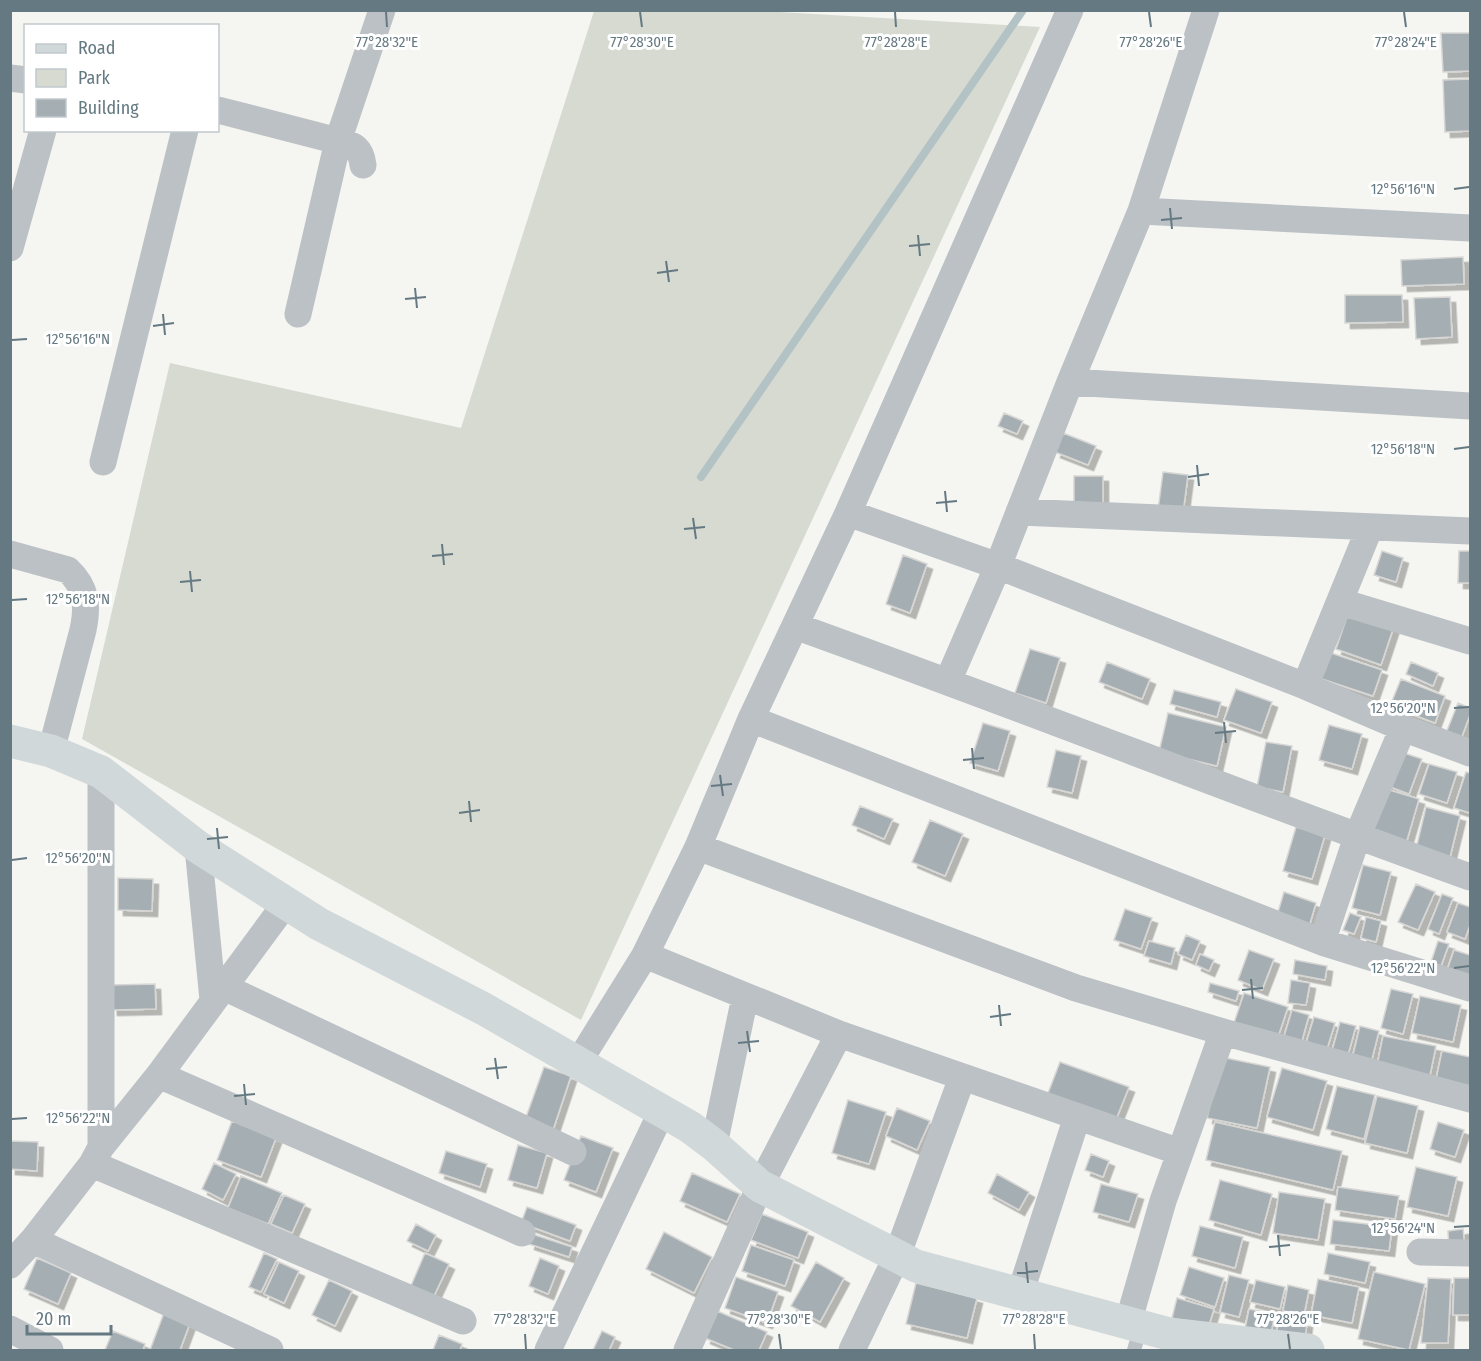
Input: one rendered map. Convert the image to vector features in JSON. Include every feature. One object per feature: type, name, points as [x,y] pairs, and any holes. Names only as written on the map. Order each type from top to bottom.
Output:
[{"type":"street","points":[[297,314],[338,141],[382,10]]},
{"type":"street","points":[[578,1063],[645,955],[698,847],[751,719],[848,513],[1070,10]]},
{"type":"street","points":[[948,681],[998,566],[1070,382],[1142,211],[1206,10]]},
{"type":"street","points":[[219,111],[349,143],[358,148],[363,165]]},
{"type":"street","points":[[10,248],[42,132]]},
{"type":"street","points":[[103,462],[185,132]]},
{"type":"street","points":[[1142,211],[1470,228]]},
{"type":"street","points":[[1070,382],[1470,406]]},
{"type":"street","points":[[1019,512],[1470,531]]},
{"type":"street","points":[[848,513],[998,566],[1470,753]]},
{"type":"street","points":[[1305,686],[1370,527]]},
{"type":"street","points":[[10,554],[68,570],[75,576],[86,597],[83,630],[51,751]]},
{"type":"street","points":[[1341,602],[1470,641]]},
{"type":"street","points":[[795,626],[948,681],[1357,837],[1470,877]]},
{"type":"street","points":[[751,719],[1322,942],[1470,988]]},
{"type":"street","points":[[1322,942],[1357,837],[1403,728]]},
{"type":"street","points":[[10,741],[51,751],[101,772],[198,847],[320,924],[484,1009],[690,1127],[760,1186],[916,1266],[1020,1294],[1134,1333],[1169,1334],[1308,1350]]},
{"type":"street","points":[[97,1156],[101,772]]},
{"type":"street","points":[[198,847],[219,993]]},
{"type":"street","points":[[698,847],[1076,988],[1223,1032],[1470,1098]]},
{"type":"street","points":[[10,1265],[33,1240],[159,1075],[286,903]]},
{"type":"street","points":[[645,955],[839,1034],[1180,1152]]},
{"type":"street","points":[[219,993],[573,1152]]},
{"type":"street","points":[[714,1145],[745,997]]},
{"type":"street","points":[[1134,1333],[1163,1201],[1223,1032]]},
{"type":"street","points":[[687,1350],[760,1186],[839,1034]]},
{"type":"street","points":[[159,1075],[522,1233]]},
{"type":"street","points":[[852,1350],[897,1257],[962,1078]]},
{"type":"street","points":[[548,1350],[662,1111]]},
{"type":"street","points":[[1020,1294],[1077,1117]]},
{"type":"street","points":[[97,1156],[463,1321]]},
{"type":"street","points":[[33,1240],[270,1350]]},
{"type":"street","points":[[1420,1252],[1470,1252]]},
{"type":"street","points":[[10,1329],[50,1350]]},
{"type":"green space","points":[[594,11],[761,11],[1040,27],[581,1020],[82,739],[170,363],[461,428]]},
{"type":"building","points":[[1441,33],[1470,33],[1470,71],[1443,72]]},
{"type":"building","points":[[1470,79],[1470,131],[1445,132],[1443,80]]},
{"type":"building","points":[[1463,257],[1464,284],[1402,286],[1401,260]]},
{"type":"building","points":[[1345,295],[1402,295],[1403,322],[1345,323]]},
{"type":"building","points":[[1450,297],[1452,337],[1416,339],[1414,298]]},
{"type":"building","points":[[1004,413],[1023,421],[1017,434],[998,426]]},
{"type":"building","points":[[1063,433],[1096,446],[1088,465],[1055,452]]},
{"type":"building","points":[[1163,472],[1188,475],[1183,513],[1158,510]]},
{"type":"building","points":[[1074,476],[1103,476],[1103,508],[1074,508]]},
{"type":"building","points":[[1382,551],[1403,558],[1396,582],[1374,575]]},
{"type":"building","points":[[1459,551],[1470,551],[1470,583],[1458,583]]},
{"type":"building","points":[[903,555],[927,564],[910,613],[886,604]]},
{"type":"building","points":[[1349,611],[1394,626],[1381,665],[1336,649]]},
{"type":"building","points":[[1030,649],[1060,658],[1046,703],[1015,693]]},
{"type":"building","points":[[1328,652],[1382,670],[1373,696],[1319,678]]},
{"type":"building","points":[[1107,662],[1150,679],[1142,699],[1099,682]]},
{"type":"building","points":[[1411,662],[1438,673],[1433,686],[1406,674]]},
{"type":"building","points":[[1401,679],[1445,696],[1435,723],[1390,706]]},
{"type":"building","points":[[1236,689],[1272,702],[1261,733],[1224,720]]},
{"type":"building","points":[[1174,690],[1221,702],[1217,717],[1170,704]]},
{"type":"building","points":[[1458,703],[1470,708],[1470,715],[1459,744],[1444,738]]},
{"type":"building","points":[[1168,713],[1226,727],[1217,766],[1159,752]]},
{"type":"building","points":[[983,723],[1010,731],[998,771],[970,763]]},
{"type":"building","points":[[1329,725],[1362,734],[1352,769],[1319,760]]},
{"type":"building","points":[[1266,742],[1292,746],[1283,792],[1257,787]]},
{"type":"building","points":[[1056,750],[1081,756],[1072,793],[1047,787]]},
{"type":"building","points":[[1398,751],[1422,759],[1409,794],[1385,785]]},
{"type":"building","points":[[1429,764],[1457,772],[1447,803],[1419,794]]},
{"type":"building","points":[[1466,772],[1470,773],[1470,813],[1454,808]]},
{"type":"building","points":[[1383,788],[1419,799],[1405,847],[1368,835]]},
{"type":"building","points":[[860,806],[893,819],[884,839],[852,825]]},
{"type":"building","points":[[1426,807],[1460,816],[1450,857],[1416,849]]},
{"type":"building","points":[[930,820],[963,834],[945,876],[912,862]]},
{"type":"building","points":[[1296,827],[1325,835],[1312,879],[1283,871]]},
{"type":"building","points":[[1363,865],[1391,872],[1380,915],[1352,908]]},
{"type":"building","points":[[118,878],[153,879],[152,911],[118,910]]},
{"type":"building","points":[[1416,884],[1435,892],[1418,930],[1398,922]]},
{"type":"building","points":[[1284,892],[1316,903],[1308,930],[1276,919]]},
{"type":"building","points":[[1442,894],[1453,898],[1439,934],[1428,929]]},
{"type":"building","points":[[1458,903],[1470,907],[1470,925],[1465,939],[1447,932]]},
{"type":"building","points":[[1125,909],[1152,918],[1141,949],[1114,940]]},
{"type":"building","points":[[1350,913],[1361,917],[1354,934],[1343,930]]},
{"type":"building","points":[[1366,917],[1381,921],[1376,942],[1361,938]]},
{"type":"building","points":[[1186,935],[1200,941],[1192,960],[1178,954]]},
{"type":"building","points":[[1149,941],[1175,948],[1171,964],[1144,956]]},
{"type":"building","points":[[1438,941],[1449,944],[1438,974],[1428,971]]},
{"type":"building","points":[[1249,950],[1274,959],[1262,990],[1238,980]]},
{"type":"building","points":[[1454,950],[1470,955],[1470,987],[1444,979]]},
{"type":"building","points":[[1200,954],[1214,960],[1209,971],[1196,965]]},
{"type":"building","points":[[1295,960],[1327,966],[1325,980],[1293,974]]},
{"type":"building","points":[[1291,980],[1310,983],[1306,1005],[1288,1003]]},
{"type":"building","points":[[1210,983],[1239,991],[1236,1001],[1208,992]]},
{"type":"building","points":[[155,984],[156,1009],[112,1010],[111,985]]},
{"type":"building","points":[[1391,989],[1413,994],[1403,1034],[1381,1028]]},
{"type":"building","points":[[1244,993],[1288,1007],[1275,1046],[1231,1032]]},
{"type":"building","points":[[1420,996],[1461,1005],[1453,1042],[1412,1033]]},
{"type":"building","points":[[1292,1010],[1309,1015],[1300,1048],[1282,1043]]},
{"type":"building","points":[[1314,1017],[1335,1023],[1324,1059],[1303,1053]]},
{"type":"building","points":[[1340,1022],[1356,1026],[1346,1062],[1330,1058]]},
{"type":"building","points":[[1360,1026],[1379,1031],[1370,1067],[1351,1063]]},
{"type":"building","points":[[1383,1036],[1436,1046],[1429,1080],[1376,1070]]},
{"type":"building","points":[[1442,1051],[1470,1057],[1470,1091],[1435,1084]]},
{"type":"building","points":[[1221,1057],[1270,1067],[1257,1128],[1207,1118]]},
{"type":"building","points":[[1060,1062],[1129,1087],[1113,1127],[1045,1101]]},
{"type":"building","points":[[544,1067],[571,1076],[553,1130],[525,1120]]},
{"type":"building","points":[[1282,1068],[1327,1081],[1313,1130],[1267,1117]]},
{"type":"building","points":[[1337,1086],[1375,1095],[1364,1139],[1326,1129]]},
{"type":"building","points":[[1377,1096],[1418,1106],[1407,1153],[1365,1143]]},
{"type":"building","points":[[848,1100],[886,1112],[869,1164],[832,1153]]},
{"type":"building","points":[[897,1108],[930,1121],[917,1150],[886,1136]]},
{"type":"building","points":[[232,1121],[276,1138],[261,1177],[217,1160]]},
{"type":"building","points":[[1215,1122],[1342,1151],[1333,1190],[1206,1160]]},
{"type":"building","points":[[1438,1122],[1464,1130],[1455,1157],[1430,1149]]},
{"type":"building","points":[[581,1136],[613,1148],[596,1192],[564,1180]]},
{"type":"building","points":[[10,1141],[38,1142],[37,1171],[10,1169]]},
{"type":"building","points":[[518,1145],[547,1153],[537,1188],[508,1180]]},
{"type":"building","points":[[446,1151],[487,1164],[480,1187],[439,1173]]},
{"type":"building","points":[[1091,1154],[1109,1161],[1103,1177],[1085,1170]]},
{"type":"building","points":[[214,1163],[236,1174],[223,1200],[202,1189]]},
{"type":"building","points":[[1416,1167],[1457,1177],[1448,1216],[1407,1207]]},
{"type":"building","points":[[692,1173],[740,1194],[727,1222],[680,1201]]},
{"type":"building","points":[[997,1174],[1029,1192],[1019,1210],[988,1193]]},
{"type":"building","points":[[241,1176],[282,1193],[268,1224],[228,1208]]},
{"type":"building","points":[[1220,1180],[1272,1194],[1261,1235],[1209,1220]]},
{"type":"building","points":[[1101,1184],[1138,1194],[1129,1222],[1093,1212]]},
{"type":"building","points":[[1338,1187],[1399,1196],[1395,1219],[1335,1210]]},
{"type":"building","points":[[1279,1192],[1325,1199],[1318,1240],[1273,1233]]},
{"type":"building","points":[[284,1195],[305,1204],[292,1233],[271,1224]]},
{"type":"building","points":[[527,1207],[576,1225],[570,1241],[521,1223]]},
{"type":"building","points":[[762,1214],[808,1232],[798,1258],[751,1240]]},
{"type":"building","points":[[1333,1220],[1392,1227],[1389,1251],[1330,1244]]},
{"type":"building","points":[[416,1224],[436,1235],[428,1251],[407,1241]]},
{"type":"building","points":[[1200,1226],[1243,1237],[1235,1268],[1192,1256]]},
{"type":"building","points":[[1463,1229],[1465,1250],[1449,1251],[1448,1231]]},
{"type":"building","points":[[664,1232],[712,1257],[694,1293],[646,1269]]},
{"type":"building","points":[[532,1234],[572,1247],[569,1257],[529,1244]]},
{"type":"building","points":[[751,1245],[794,1260],[785,1286],[742,1271]]},
{"type":"building","points":[[264,1253],[277,1259],[261,1292],[249,1287]]},
{"type":"building","points":[[425,1253],[449,1264],[433,1298],[410,1288]]},
{"type":"building","points":[[1328,1253],[1370,1262],[1365,1283],[1324,1274]]},
{"type":"building","points":[[37,1258],[71,1273],[58,1304],[24,1289]]},
{"type":"building","points":[[540,1258],[559,1266],[548,1294],[529,1286]]},
{"type":"building","points":[[279,1262],[299,1271],[284,1303],[264,1294]]},
{"type":"building","points":[[816,1262],[844,1278],[820,1322],[791,1306]]},
{"type":"building","points":[[1189,1267],[1224,1278],[1215,1307],[1180,1295]]},
{"type":"building","points":[[1374,1272],[1425,1284],[1409,1350],[1358,1339]]},
{"type":"building","points":[[1229,1275],[1249,1280],[1239,1317],[1220,1312]]},
{"type":"building","points":[[736,1277],[778,1292],[767,1323],[725,1308]]},
{"type":"building","points":[[1428,1278],[1451,1279],[1448,1343],[1421,1343]]},
{"type":"building","points":[[1454,1278],[1470,1278],[1470,1315],[1453,1315]]},
{"type":"building","points":[[1318,1279],[1359,1287],[1352,1323],[1311,1315]]},
{"type":"building","points":[[329,1280],[352,1291],[335,1326],[312,1315]]},
{"type":"building","points":[[1256,1280],[1285,1287],[1280,1309],[1250,1302]]},
{"type":"building","points":[[916,1283],[977,1298],[967,1338],[906,1324]]},
{"type":"building","points":[[1288,1285],[1309,1290],[1304,1315],[1283,1311]]},
{"type":"building","points":[[1177,1298],[1214,1309],[1208,1328],[1172,1318]]},
{"type":"building","points":[[1249,1309],[1275,1314],[1270,1338],[1244,1334]]},
{"type":"building","points":[[717,1311],[767,1332],[759,1350],[734,1350],[705,1338]]},
{"type":"building","points":[[164,1313],[190,1323],[180,1350],[150,1350]]},
{"type":"building","points":[[1279,1318],[1307,1322],[1305,1339],[1276,1335]]},
{"type":"building","points":[[113,1331],[145,1344],[143,1350],[105,1350]]},
{"type":"building","points":[[602,1331],[615,1337],[609,1350],[593,1350]]},
{"type":"building","points":[[439,1335],[462,1344],[460,1350],[433,1350]]},
{"type":"waterway","points":[[701,477],[1023,10]]}]
